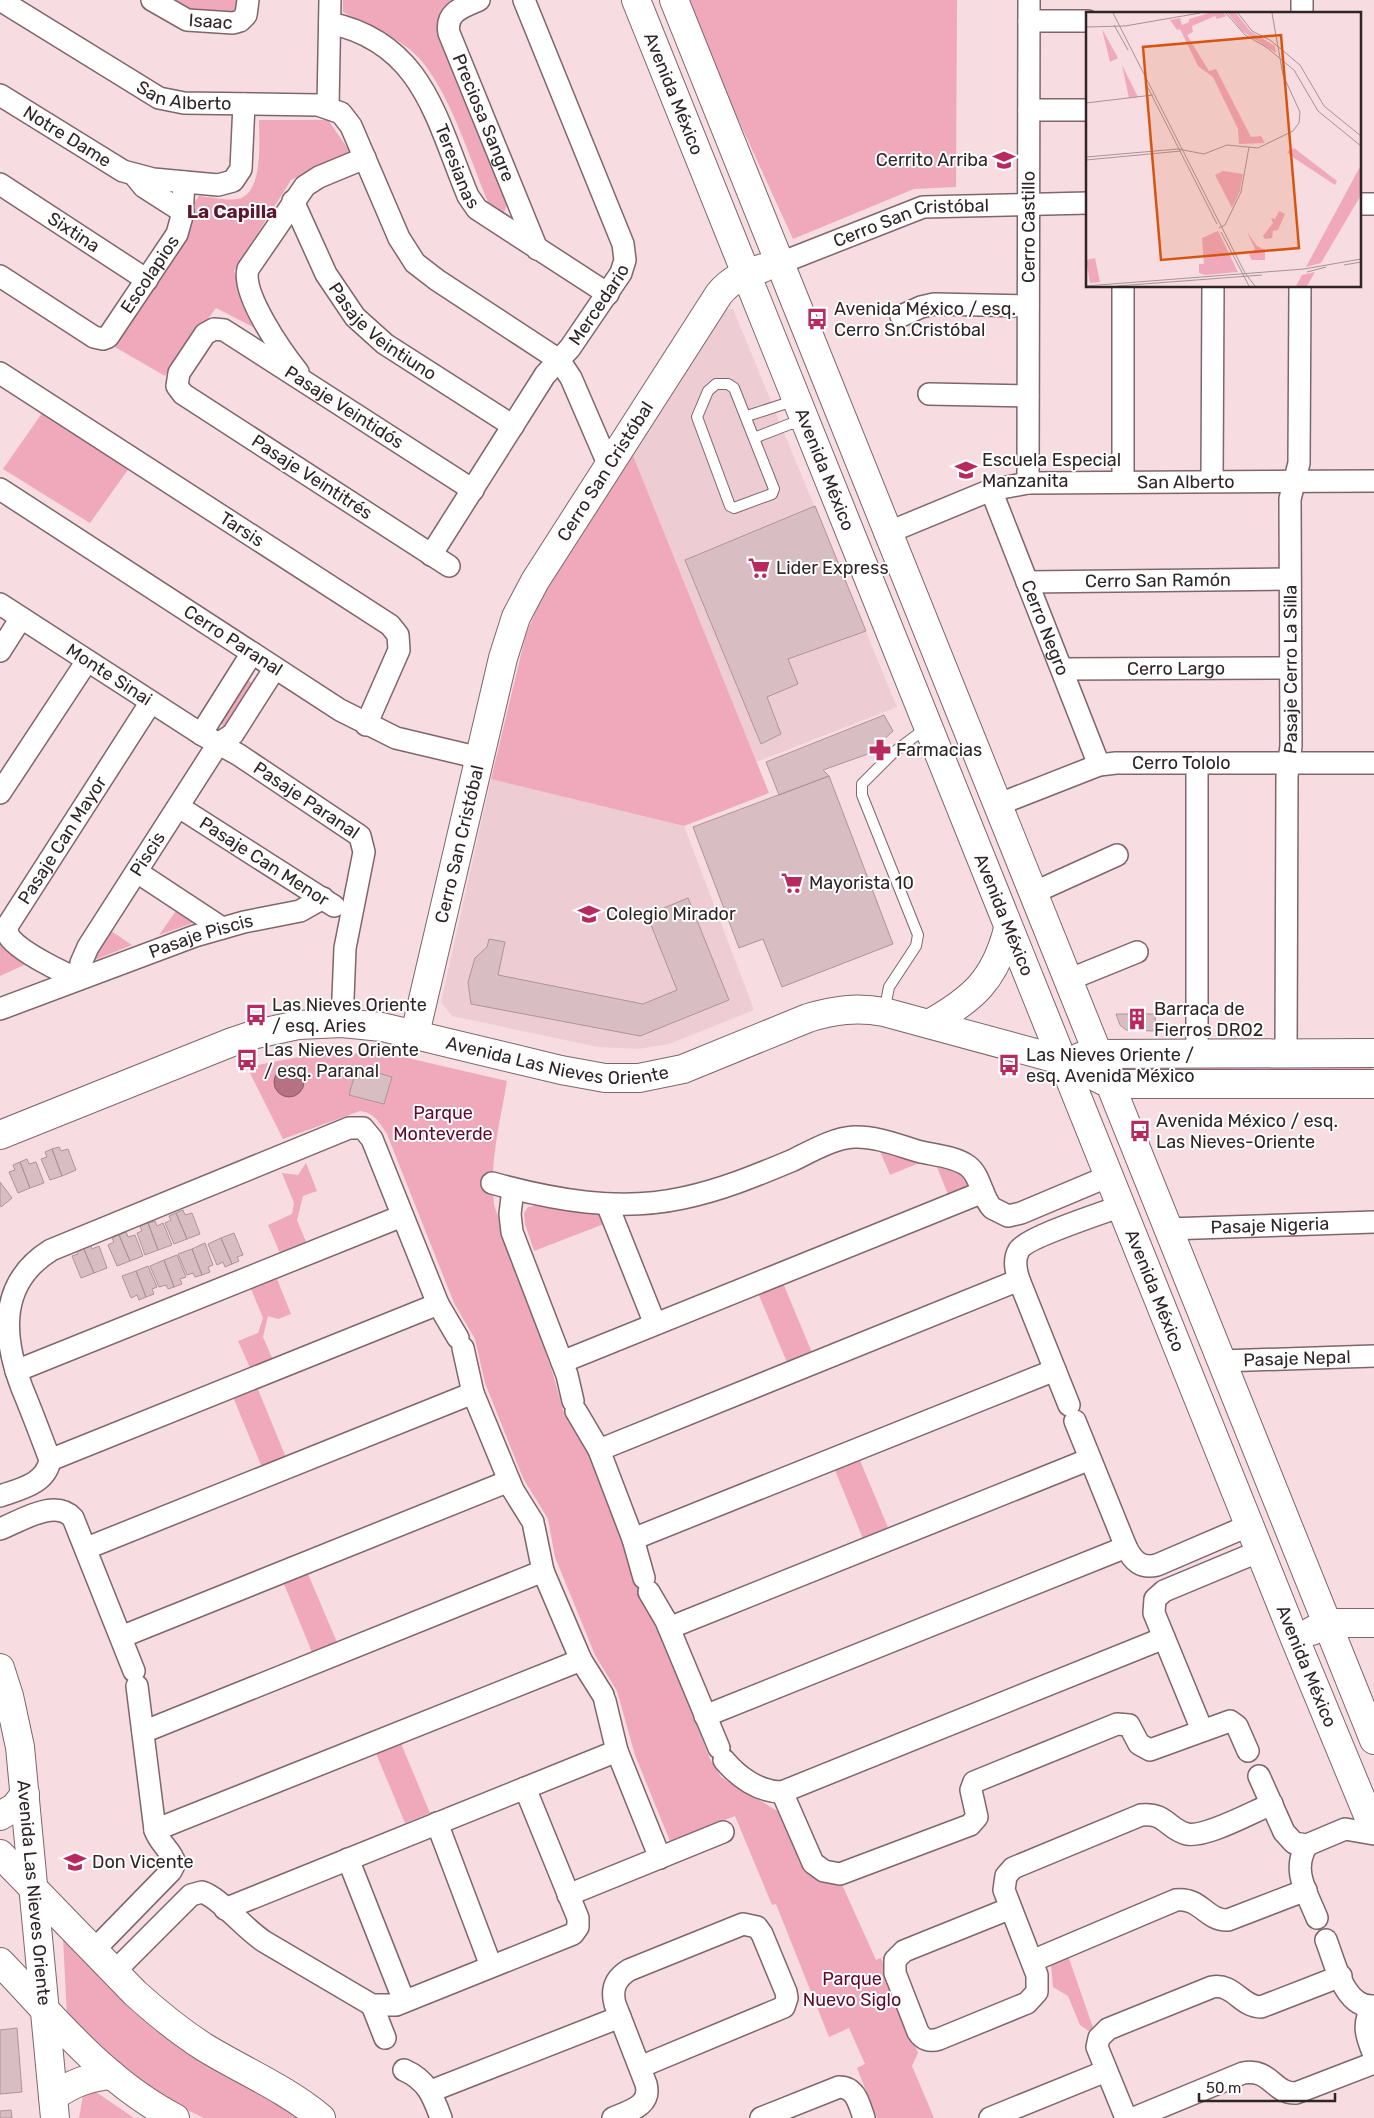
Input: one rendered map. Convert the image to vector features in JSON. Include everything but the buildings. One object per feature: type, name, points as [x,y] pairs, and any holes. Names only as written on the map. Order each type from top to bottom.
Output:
[{"type":"main road","name":"Avenida México","points":[[636,0],[1008,929],[1374,1830]]},
{"type":"main road","name":"Avenida México","points":[[674,0],[778,264],[1374,1740]]},
{"type":"main road","name":"Cerro San Cristóbal","points":[[415,1034],[503,658],[516,617],[535,581],[719,294],[728,283],[746,274],[778,264]]},
{"type":"main road","points":[[782,362],[788,354],[798,350],[808,352],[821,369]]},
{"type":"main road","points":[[929,1024],[958,1007],[983,985],[998,962],[1008,929]]},
{"type":"main road","name":"Avenida Las Nieves Oriente","points":[[0,1135],[256,1034],[298,1025],[342,1023],[382,1027],[588,1075],[639,1078],[683,1069],[825,1012],[857,1009],[884,1012],[1061,1060],[1110,1084],[1374,1084]]},
{"type":"main road","name":"Avenida Las Nieves Oriente","points":[[1061,1060],[1098,1054],[1374,1054]]},
{"type":"main road","points":[[1295,1639],[1327,1623],[1374,1623]]},
{"type":"main road","name":"Avenida Las Nieves Oriente","points":[[1,1676],[16,1722],[25,1794],[54,2107]]},
{"type":"main road","points":[[0,1816],[15,1807],[25,1794]]},
{"type":"main road","points":[[0,1854],[134,1993],[179,2030],[221,2057],[266,2080],[321,2118]]},
{"type":"main road","points":[[0,1962],[112,2075],[146,2101],[175,2118]]},
{"type":"main road","points":[[54,2107],[75,2083],[112,2075]]},
{"type":"street","name":"San Alberto","points":[[0,0],[158,98],[176,102],[328,107]]},
{"type":"street","name":"Isaac","points":[[152,0],[174,14],[195,22],[232,23],[246,9]]},
{"type":"street","points":[[330,0],[328,107],[341,113],[347,119],[399,238],[416,263],[436,280],[559,360],[571,378],[609,466]]},
{"type":"street","name":"Preciosa Sangre","points":[[479,0],[454,12],[449,23],[449,33],[537,249]]},
{"type":"street","name":"Mercedario","points":[[440,560],[472,490],[546,375],[570,348],[608,294],[623,267],[623,244],[524,0]]},
{"type":"street","name":"Cerro Castillo","points":[[1028,482],[1029,0]]},
{"type":"street","points":[[1029,21],[1086,21]]},
{"type":"street","name":"Teresianas","points":[[330,23],[347,27],[378,41],[406,64],[426,94],[470,201],[482,213],[608,294]]},
{"type":"street","name":"Notre Dame","points":[[0,95],[112,166],[135,176],[184,182]]},
{"type":"street","points":[[184,182],[223,184],[236,177],[242,164],[244,104]]},
{"type":"street","points":[[1029,110],[1086,110]]},
{"type":"street","points":[[305,382],[267,327],[250,294],[246,274],[250,264],[293,201],[312,181],[365,158]]},
{"type":"street","name":"Notre Dame","points":[[135,176],[144,187],[182,212]]},
{"type":"street","name":"Escolapios","points":[[0,276],[94,337],[103,339],[111,334],[177,234],[182,212],[184,182]]},
{"type":"street","name":"Sixtina","points":[[0,184],[147,280]]},
{"type":"street","name":"Pasaje Veintiuno","points":[[293,201],[330,282],[360,322],[385,344],[513,426]]},
{"type":"street","name":"Cerro San Cristóbal","points":[[778,264],[923,207],[1086,203]]},
{"type":"street","points":[[1123,288],[1124,481]]},
{"type":"street","points":[[1212,288],[1212,481]]},
{"type":"street","name":"Pasaje Cerro La Silla","points":[[1286,1054],[1288,763],[1290,746],[1290,499],[1299,464],[1300,288]]},
{"type":"street","points":[[901,316],[921,307],[934,304],[1028,306]]},
{"type":"street","points":[[256,350],[264,340],[267,327]]},
{"type":"street","name":"Pasaje Veintidós","points":[[177,386],[179,373],[205,334],[214,329],[224,330],[472,490]]},
{"type":"street","name":"Tarsis","points":[[0,373],[390,625],[398,635],[399,650],[366,725]]},
{"type":"street","name":"Pasaje Veintitrés","points":[[177,386],[183,394],[440,560]]},
{"type":"street","points":[[929,394],[1028,396]]},
{"type":"street","name":"San Alberto","points":[[887,533],[990,490],[1028,482],[1374,480]]},
{"type":"street","name":"Cerro Paranal","points":[[0,489],[366,725],[412,743],[480,758]]},
{"type":"street","name":"Cerro Negro","points":[[990,490],[1099,766]]},
{"type":"street","name":"Cerro San Ramón","points":[[1027,582],[1290,579]]},
{"type":"street","name":"Monte Sinai","points":[[0,604],[210,739]]},
{"type":"street","points":[[0,651],[21,618]]},
{"type":"street","name":"Piscis","points":[[79,979],[80,963],[88,947],[179,806],[252,653]]},
{"type":"street","points":[[0,793],[87,661]]},
{"type":"street","name":"Piscis","points":[[210,739],[233,734],[275,668]]},
{"type":"street","name":"Cerro Largo","points":[[1062,670],[1290,668]]},
{"type":"street","name":"Pasaje Can Mayor","points":[[79,979],[55,969],[14,942],[9,936],[8,925],[151,702]]},
{"type":"street","name":"Pasaje Paranal","points":[[210,739],[238,755],[360,836],[364,852],[345,948],[342,1023]]},
{"type":"street","name":"Cerro Tololo","points":[[997,805],[1099,766],[1116,763],[1374,762]]},
{"type":"street","points":[[1197,763],[1197,1054]]},
{"type":"street","name":"Pasaje Can Menor","points":[[179,806],[350,916]]},
{"type":"street","points":[[1033,893],[1117,855]]},
{"type":"street","points":[[137,872],[222,928]]},
{"type":"street","name":"Pasaje Piscis","points":[[79,979],[222,928],[300,911],[323,898]]},
{"type":"street","points":[[1068,980],[1137,952]]},
{"type":"street","points":[[0,1009],[79,979]]},
{"type":"street","points":[[0,1496],[38,1481],[47,1472],[50,1460],[3,1335],[3,1314],[11,1285],[18,1274],[33,1260],[51,1250],[349,1128],[358,1127],[370,1134],[438,1304],[460,1343],[473,1393],[509,1481],[534,1524],[543,1571],[581,1660],[604,1698],[617,1751],[660,1858]]},
{"type":"street","points":[[492,1183],[560,1199],[607,1204],[656,1202],[712,1192],[742,1182],[838,1141],[855,1137],[874,1139],[961,1162],[975,1174],[988,1204],[996,1212],[1015,1215],[1109,1176]]},
{"type":"street","points":[[513,1189],[510,1214],[512,1232],[562,1362],[574,1406],[599,1450],[633,1539],[647,1585],[669,1628],[721,1754],[736,1773],[770,1792],[782,1792],[1164,1638]]},
{"type":"street","points":[[562,1362],[983,1192]]},
{"type":"street","points":[[607,1204],[656,1324]]},
{"type":"street","points":[[1121,1206],[1023,1245],[1016,1255],[1015,1261],[1019,1280],[1126,1548],[1137,1563],[1152,1566],[1250,1525]]},
{"type":"street","points":[[16,1371],[402,1216]]},
{"type":"street","name":"Pasaje Nigeria","points":[[1168,1229],[1374,1222]]},
{"type":"street","points":[[599,1450],[1019,1280]]},
{"type":"street","points":[[50,1460],[438,1304]]},
{"type":"street","name":"Pasaje Nepal","points":[[1221,1361],[1374,1356]]},
{"type":"street","points":[[633,1539],[1055,1370]]},
{"type":"street","points":[[87,1548],[473,1393]]},
{"type":"street","points":[[669,1628],[1090,1458]]},
{"type":"street","points":[[121,1638],[509,1481]]},
{"type":"street","points":[[0,1529],[50,1510],[63,1510],[73,1518],[87,1548],[136,1679],[155,1830],[158,1839],[174,1860],[174,1867],[93,1951]]},
{"type":"street","points":[[705,1716],[1126,1548]]},
{"type":"street","points":[[1202,1730],[1153,1608],[1155,1599],[1159,1594],[1260,1551]]},
{"type":"street","points":[[143,1732],[543,1571]]},
{"type":"street","points":[[155,1830],[581,1660]]},
{"type":"street","points":[[782,1792],[813,1863],[824,1872],[840,1874],[970,1825],[977,1817],[971,1790],[974,1782],[1117,1724],[1129,1725],[1139,1744],[1150,1750],[1226,1721],[1234,1723],[1248,1751]]},
{"type":"street","points":[[225,1909],[617,1751]]},
{"type":"street","points":[[1259,1776],[1288,1838],[1294,1843],[1307,1845]]},
{"type":"street","points":[[114,1972],[191,1895],[202,1892],[207,1893],[253,1935],[372,2005],[387,2007],[576,1931],[579,1922],[525,1788]]},
{"type":"street","points":[[1345,1828],[1357,1789]]},
{"type":"street","points":[[1011,1908],[899,1955],[894,1968],[918,2032],[924,2039],[934,2041],[1027,2003],[1033,1998],[1038,1986],[1037,1975],[1032,1961],[1004,1890],[1004,1883],[1013,1868],[1135,1817],[1156,1815],[1181,1831],[1196,1834],[1272,1804]]},
{"type":"street","points":[[437,1823],[492,1966]]},
{"type":"street","points":[[1317,1918],[1299,1870],[1302,1852],[1307,1845],[1345,1828],[1374,1834]]},
{"type":"street","points":[[568,1895],[723,1832]]},
{"type":"street","points":[[348,1860],[404,2001]]},
{"type":"street","points":[[1032,1961],[1176,1900],[1189,1900],[1216,1919],[1228,1920],[1306,1890]]},
{"type":"street","points":[[613,2118],[639,2107],[645,2099],[647,2089],[615,2004],[613,1991],[624,1974],[743,1924],[753,1925],[760,1930],[786,1992],[787,1998],[784,2007],[640,2068]]},
{"type":"street","points":[[1326,1940],[1352,1999],[1358,2004],[1373,2007],[1368,2014],[1365,2029],[1374,2055]]},
{"type":"street","points":[[1126,2118],[1097,2048],[1099,2038],[1108,2029],[1212,1987],[1228,1988],[1246,2002],[1255,2007],[1261,2007],[1341,1976]]},
{"type":"street","points":[[372,2005],[385,2038]]},
{"type":"street","points":[[431,2091],[620,2017]]},
{"type":"street","points":[[1134,2118],[1243,2073],[1262,2074],[1285,2092],[1296,2093],[1374,2063]]},
{"type":"street","points":[[404,2070],[419,2078],[431,2091],[441,2118]]},
{"type":"street","points":[[990,2118],[1106,2071]]},
{"type":"street","points":[[761,2118],[839,2087],[848,2088],[854,2094],[864,2118]]},
{"type":"lane","points":[[716,384],[728,384],[734,388],[747,416],[774,489],[772,494],[734,508],[730,506],[697,417],[708,392],[716,384]]},
{"type":"lane","points":[[747,416],[784,404],[793,394]]},
{"type":"lane","points":[[754,438],[790,424],[805,424]]},
{"type":"lane","points":[[884,1012],[889,986],[916,946],[918,935],[862,795],[862,784],[894,752],[927,727]]},
{"type":"shaded area","name":"Lider Express","points":[[726,309],[733,309],[897,707],[756,762],[632,453]]},
{"type":"shaded area","name":"Colegio Mirador","points":[[491,779],[684,826],[754,1010],[669,1044],[638,1049],[598,1047],[452,1016],[441,1002]]},
{"type":"shaded area","points":[[289,1067],[295,1068],[303,1076],[303,1088],[295,1096],[289,1097],[283,1096],[275,1088],[274,1082],[275,1076],[283,1068]]},
{"type":"green space","points":[[173,0],[240,0],[235,14],[198,12]]},
{"type":"green space","points":[[343,0],[453,0],[448,2],[444,14],[443,37],[507,205],[503,215],[488,202],[449,106],[429,71],[411,50],[382,32],[343,12]]},
{"type":"green space","points":[[689,0],[957,0],[956,187],[914,189],[793,239],[708,53]]},
{"type":"green space","points":[[259,120],[328,120],[351,153],[291,180],[234,271],[259,325],[253,327],[216,308],[165,376],[115,347],[189,232],[194,203],[199,196],[238,199],[246,195],[252,187],[258,165]]},
{"type":"green space","points":[[45,409],[132,464],[90,523],[3,469]]},
{"type":"green space","points":[[632,453],[769,793],[684,826],[491,779],[526,634],[545,590]]},
{"type":"green space","points":[[245,678],[254,685],[226,728],[217,721]]},
{"type":"green space","points":[[181,904],[204,919],[159,935]]},
{"type":"green space","points":[[111,931],[132,945],[92,961]]},
{"type":"green space","points":[[0,932],[35,960],[0,976]]},
{"type":"green space","name":"Parque Monteverde","points":[[386,1053],[507,1081],[494,1158],[494,1205],[552,1371],[563,1410],[595,1466],[710,1759],[721,1777],[784,1815],[839,1878],[876,1960],[881,1958],[918,2053],[912,2066],[934,2118],[877,2118],[857,2068],[865,2064],[849,2028],[829,2037],[776,1904],[772,1905],[735,1816],[670,1841],[635,1755],[617,1691],[595,1655],[555,1557],[548,1519],[523,1478],[485,1383],[475,1339],[454,1303],[387,1134],[373,1116],[360,1111],[283,1139],[247,1067],[314,1054]]},
{"type":"green space","points":[[1372,1062],[1372,1076],[1145,1077],[1141,1066]]},
{"type":"green space","points":[[879,1149],[919,1163],[890,1175]]},
{"type":"green space","points":[[306,1163],[317,1191],[303,1196],[297,1220],[309,1249],[283,1260],[268,1225],[292,1214],[294,1203],[282,1173],[298,1175]]},
{"type":"green space","points":[[937,1167],[968,1175],[973,1188],[949,1197]]},
{"type":"green space","points":[[538,1205],[599,1214],[604,1224],[534,1251],[525,1224],[524,1213],[528,1207]]},
{"type":"green space","points":[[277,1279],[291,1314],[278,1319],[268,1316],[263,1337],[273,1360],[251,1370],[238,1341],[258,1333],[263,1318],[251,1289]]},
{"type":"green space","points":[[783,1283],[813,1355],[788,1365],[758,1293]]},
{"type":"green space","points":[[257,1387],[287,1460],[263,1470],[233,1397]]},
{"type":"green space","points":[[859,1458],[889,1530],[864,1541],[834,1468]]},
{"type":"green space","points":[[308,1574],[339,1647],[314,1657],[284,1584]]},
{"type":"green space","points":[[400,1741],[430,1813],[405,1823],[375,1751]]},
{"type":"green space","points":[[63,1938],[303,2118],[204,2118],[183,2108],[141,2081],[67,2017]]},
{"type":"green space","points":[[1067,1953],[1096,2036],[1080,2025],[1068,1996],[1053,1987],[1051,1964]]},
{"type":"green space","points":[[93,2090],[134,2118],[79,2118],[83,2095]]},
{"type":"place","name":"Cerrito Arriba","points":[[1004,160]]},
{"type":"place","name":"Avenida México / esq. Cerro Sn.Cristóbal","points":[[817,319]]},
{"type":"place","name":"Escuela Especial Manzanita","points":[[966,470]]},
{"type":"place","name":"Lider Express","points":[[759,568]]},
{"type":"place","name":"Farmacias","points":[[880,750]]},
{"type":"place","name":"Mayorista 10","points":[[792,883]]},
{"type":"place","name":"Colegio Mirador","points":[[589,914]]},
{"type":"place","name":"Las Nieves Oriente / esq. Aries","points":[[256,1015]]},
{"type":"place","name":"Barraca de Fierros DRO2","points":[[1137,1019]]},
{"type":"place","name":"Las Nieves Oriente / esq. Paranal","points":[[247,1060]]},
{"type":"place","name":"Las Nieves Oriente / esq. Avenida México","points":[[1009,1065]]},
{"type":"place","name":"Avenida México / esq. Las Nieves-Oriente","points":[[1140,1131]]},
{"type":"place","name":"Don Vicente","points":[[75,1862]]},
{"type":"district","name":"La Capilla","points":[[232,211]]},
{"type":"park label","name":"Parque Nuevo Siglo","points":[[852,1989]]}]
